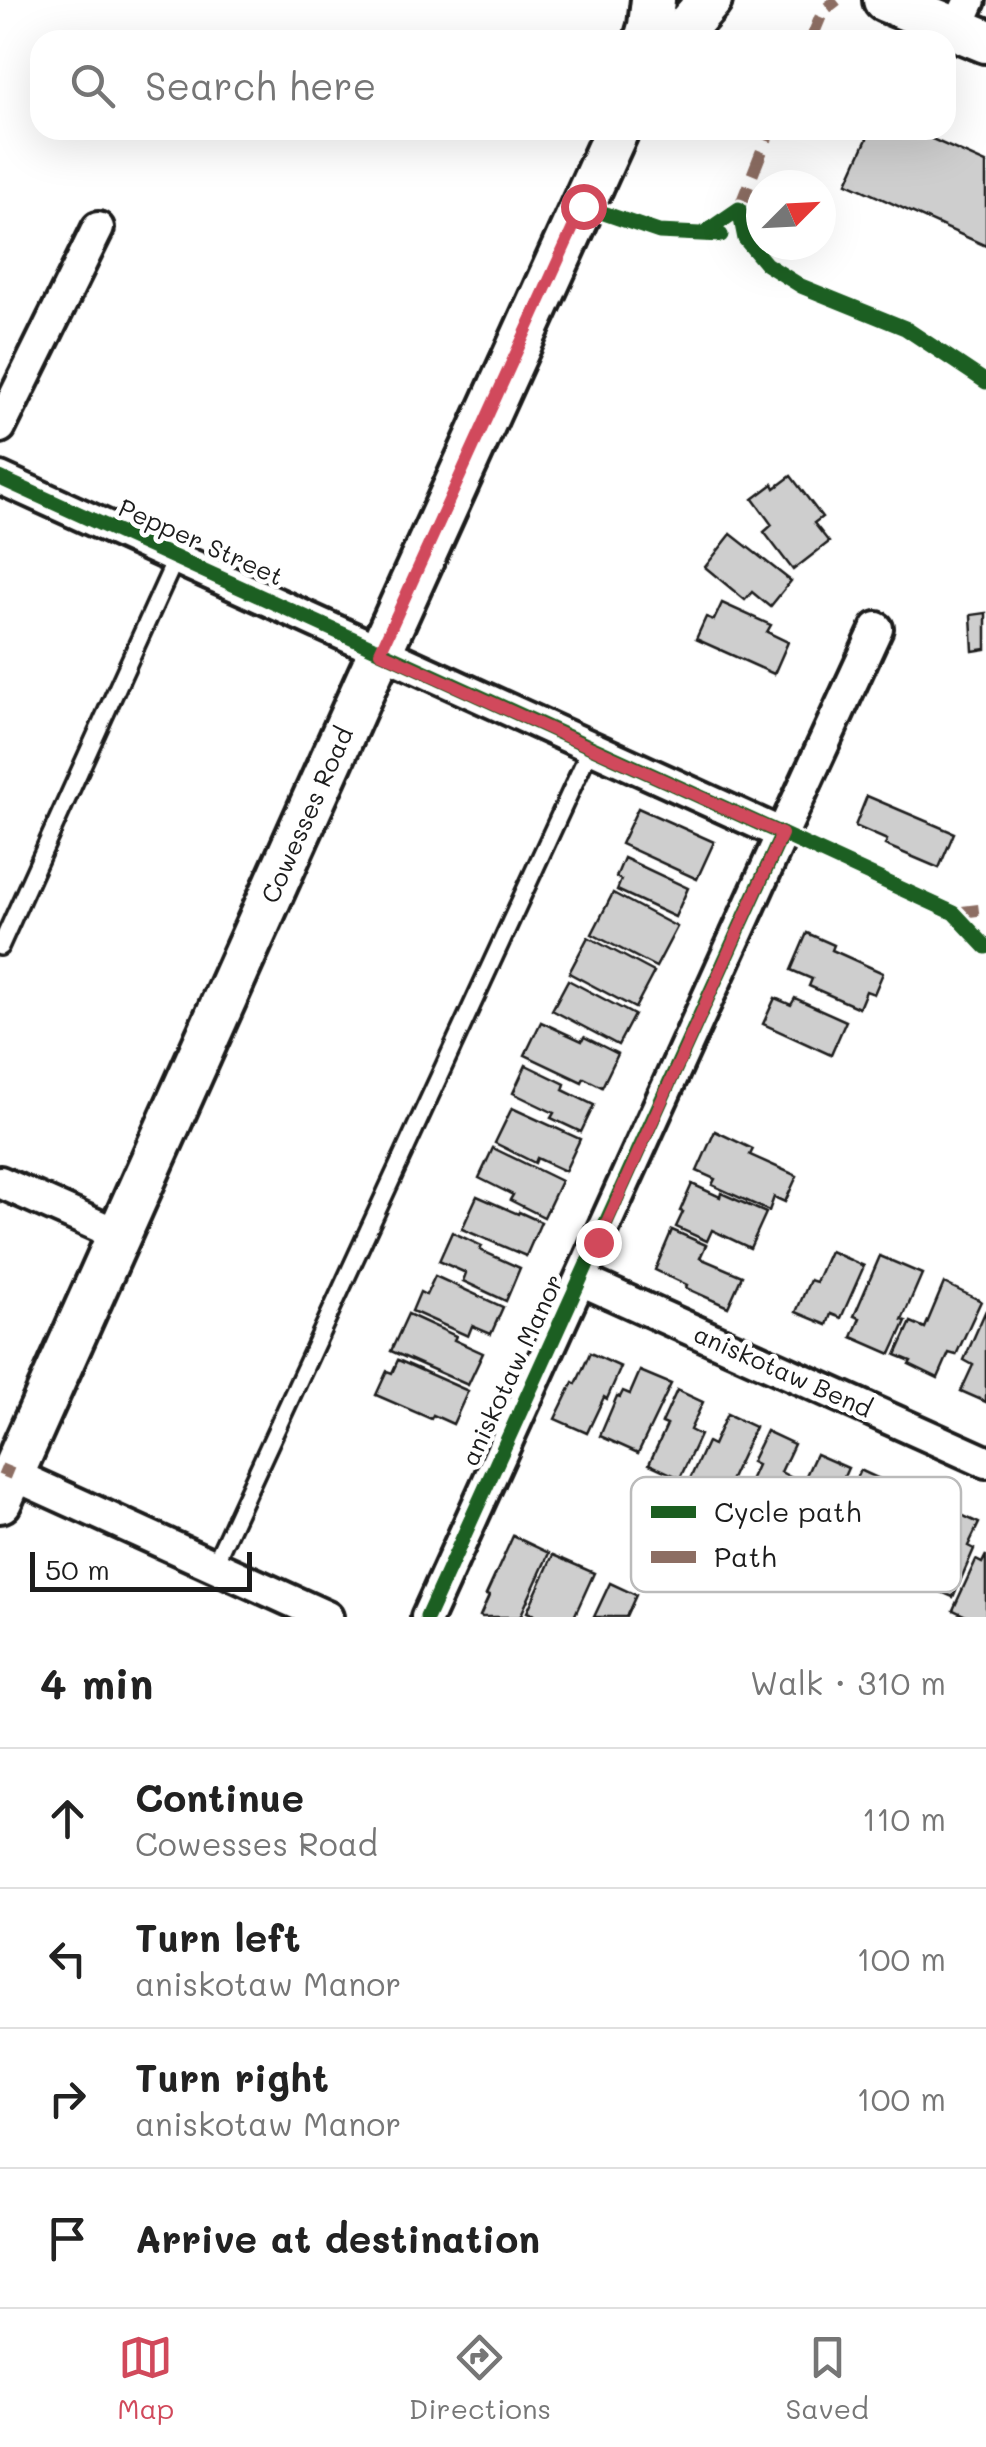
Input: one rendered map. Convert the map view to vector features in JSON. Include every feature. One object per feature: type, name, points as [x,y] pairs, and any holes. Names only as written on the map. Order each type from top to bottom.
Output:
[{"type":"street","points":[[649,30],[653,0]]},
{"type":"street","points":[[684,30],[710,0]]},
{"type":"street","points":[[885,0],[971,23]]},
{"type":"street","name":"Cowesses Road","points":[[6,1488],[612,140]]},
{"type":"street","points":[[0,427],[98,228]]},
{"type":"street","name":"Pepper Street","points":[[0,478],[380,652]]},
{"type":"street","name":"aniskotaw Manor","points":[[427,1617],[877,628]]},
{"type":"street","points":[[380,652],[782,834]]},
{"type":"street","points":[[0,1182],[119,1236]]},
{"type":"street","name":"aniskotaw Bend","points":[[580,1280],[986,1462]]},
{"type":"street","points":[[6,1488],[213,1567],[327,1617]]},
{"type":"lane","points":[[0,947],[176,558]]},
{"type":"lane","points":[[213,1567],[591,747]]},
{"type":"building","points":[[866,140],[934,140],[986,163],[986,246],[847,183]]},
{"type":"building","points":[[791,476],[822,517],[814,523],[829,542],[793,570],[764,532],[772,525],[753,499]]},
{"type":"building","points":[[731,534],[791,581],[770,607],[752,592],[745,600],[705,567]]},
{"type":"building","points":[[722,603],[771,625],[767,632],[788,642],[774,674],[696,639],[706,617],[714,620]]},
{"type":"building","points":[[986,613],[986,649],[973,651],[971,615]]},
{"type":"building","points":[[867,796],[954,833],[939,868],[885,845],[887,840],[855,826]]},
{"type":"building","points":[[638,808],[714,842],[697,879],[621,844]]},
{"type":"building","points":[[624,858],[688,888],[675,917],[617,890],[621,880],[616,877]]},
{"type":"building","points":[[613,893],[677,927],[656,967],[592,934]]},
{"type":"building","points":[[807,933],[834,945],[832,950],[883,973],[874,994],[866,991],[859,1008],[809,986],[812,979],[791,970]]},
{"type":"building","points":[[588,937],[654,972],[635,1008],[569,973]]},
{"type":"building","points":[[568,980],[634,1015],[618,1045],[552,1010]]},
{"type":"building","points":[[775,998],[791,1005],[795,998],[846,1021],[831,1055],[763,1024]]},
{"type":"building","points":[[541,1022],[618,1054],[602,1087],[584,1078],[582,1082],[525,1055]]},
{"type":"building","points":[[526,1065],[565,1084],[563,1090],[594,1105],[581,1132],[551,1118],[554,1113],[513,1093]]},
{"type":"building","points":[[512,1108],[580,1139],[565,1171],[537,1158],[535,1163],[495,1143]]},
{"type":"building","points":[[715,1131],[753,1149],[750,1155],[797,1176],[785,1202],[774,1197],[769,1211],[712,1185],[715,1179],[697,1171]]},
{"type":"building","points":[[493,1148],[561,1181],[544,1217],[479,1178]]},
{"type":"building","points":[[692,1184],[766,1213],[750,1248],[712,1230],[707,1241],[676,1227]]},
{"type":"building","points":[[477,1196],[541,1222],[526,1256],[462,1229]]},
{"type":"building","points":[[672,1230],[706,1245],[700,1258],[742,1276],[728,1307],[655,1270]]},
{"type":"building","points":[[452,1232],[520,1268],[506,1301],[463,1281],[466,1273],[439,1261]]},
{"type":"building","points":[[830,1251],[864,1266],[841,1318],[831,1314],[827,1325],[796,1312],[810,1280],[816,1282]]},
{"type":"building","points":[[880,1256],[922,1274],[891,1354],[852,1337],[860,1318],[854,1316]]},
{"type":"building","points":[[435,1276],[503,1307],[491,1334],[472,1326],[468,1336],[412,1311],[420,1292],[426,1295]]},
{"type":"building","points":[[944,1283],[981,1301],[956,1355],[949,1353],[938,1378],[896,1355],[911,1322],[925,1328]]},
{"type":"building","points":[[986,1310],[986,1402],[961,1391],[973,1365],[964,1360]]},
{"type":"building","points":[[408,1314],[483,1353],[468,1385],[391,1351]]},
{"type":"building","points":[[590,1353],[621,1367],[587,1433],[555,1419]]},
{"type":"building","points":[[398,1360],[468,1391],[453,1424],[433,1415],[431,1419],[376,1395],[387,1371],[392,1373]]},
{"type":"building","points":[[640,1371],[671,1384],[638,1453],[600,1436],[617,1396],[623,1391],[630,1394]]},
{"type":"building","points":[[677,1390],[703,1402],[690,1430],[700,1435],[680,1477],[649,1464],[667,1425],[662,1423]]},
{"type":"building","points":[[727,1414],[755,1427],[732,1477],[691,1477],[707,1442],[713,1445]]},
{"type":"building","points":[[766,1431],[794,1444],[781,1472],[790,1477],[752,1477],[757,1465],[751,1462]]},
{"type":"building","points":[[816,1454],[848,1468],[844,1477],[805,1477]]},
{"type":"building","points":[[860,1470],[875,1477],[857,1477]]},
{"type":"building","points":[[961,1515],[979,1523],[968,1546],[974,1549],[961,1579]]},
{"type":"building","points":[[513,1536],[549,1553],[520,1617],[482,1617],[489,1596],[486,1595]]},
{"type":"building","points":[[553,1555],[594,1573],[574,1617],[533,1617],[527,1612]]},
{"type":"building","points":[[986,1555],[986,1617],[968,1617],[953,1610],[976,1560],[982,1563]]},
{"type":"building","points":[[610,1583],[636,1595],[626,1617],[594,1617]]},
{"type":"marked path","points":[[815,30],[823,11],[837,0]]},
{"type":"marked path","points":[[739,209],[766,140]]},
{"type":"marked path","points":[[954,913],[986,909]]},
{"type":"marked path","points":[[0,1469],[12,1474]]},
{"type":"cycle path","points":[[583,206],[659,232],[721,235]]},
{"type":"cycle path","points":[[704,233],[739,209],[745,239],[766,264],[801,286],[905,328],[986,382]]},
{"type":"cycle path","points":[[0,478],[782,834],[427,1617]]},
{"type":"cycle path","points":[[782,834],[954,913],[986,947]]},
{"type":"route","points":[[583,206],[380,652],[782,834],[598,1242]]}]
